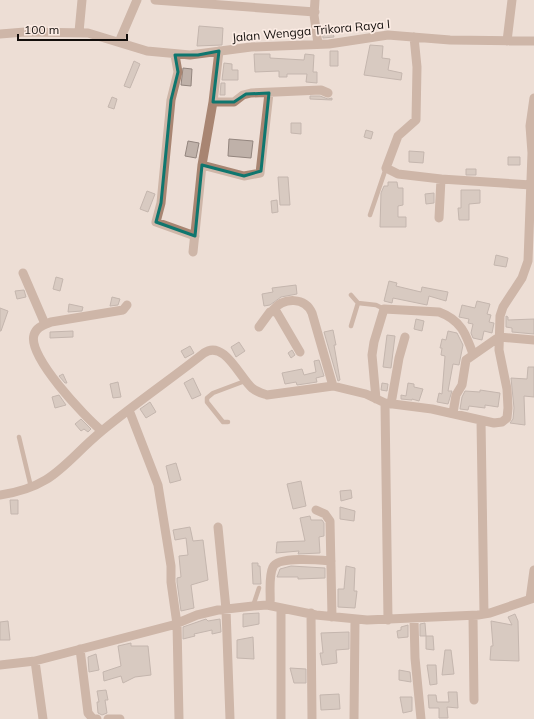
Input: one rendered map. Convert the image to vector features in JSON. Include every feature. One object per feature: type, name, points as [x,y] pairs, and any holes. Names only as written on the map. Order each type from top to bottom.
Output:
[{"type":"street","points":[[79,32],[82,0]]},
{"type":"street","points":[[119,42],[137,0]]},
{"type":"street","points":[[155,0],[230,3],[314,12]]},
{"type":"street","points":[[315,0],[314,12],[318,44]]},
{"type":"street","points":[[507,41],[512,0]]},
{"type":"street","name":"Jalan Wengga Trikora Raya I","points":[[0,34],[25,32],[79,32],[103,37],[147,51],[175,55],[198,55],[251,47],[318,44],[388,35],[534,41]]},
{"type":"street","points":[[414,37],[417,67],[416,120],[398,136],[386,168],[398,174],[441,179],[531,184]]},
{"type":"street","points":[[193,252],[202,165],[213,102],[219,51]]},
{"type":"street","points":[[175,55],[178,72],[171,100],[161,203],[156,222],[195,236]]},
{"type":"street","points":[[213,102],[234,102],[246,94],[321,90],[328,93]]},
{"type":"street","points":[[202,165],[244,176],[260,173],[269,93]]},
{"type":"street","points":[[0,495],[41,484],[58,472],[102,431],[208,350],[213,349],[222,352],[245,381],[258,393],[267,395],[333,386],[366,394],[388,404],[432,409],[497,423],[502,422],[507,418],[508,389],[500,357],[499,337],[502,310],[522,278],[528,261],[532,153],[530,126],[534,98]]},
{"type":"street","points":[[440,218],[441,179]]},
{"type":"street","points":[[24,273],[45,324]]},
{"type":"street","points":[[259,327],[266,316],[278,304],[285,301],[302,301],[308,306],[333,386]]},
{"type":"street","points":[[102,431],[52,376],[35,351],[33,342],[34,333],[40,326],[45,324],[123,310],[127,305]]},
{"type":"street","points":[[376,399],[372,355],[374,342],[384,309],[439,312],[448,315],[463,328],[473,354]]},
{"type":"street","points":[[273,310],[280,315],[300,352]]},
{"type":"street","points":[[388,620],[388,404],[405,337]]},
{"type":"street","points":[[453,413],[456,395],[462,385],[464,365],[468,358],[473,354],[482,351],[499,337],[534,340]]},
{"type":"street","points":[[129,410],[158,486],[171,566],[171,582],[177,624],[179,719]]},
{"type":"street","points":[[481,420],[484,614]]},
{"type":"street","points":[[316,510],[325,514],[330,521],[332,616]]},
{"type":"street","points":[[218,527],[226,609],[230,719]]},
{"type":"street","points":[[270,605],[272,567],[276,563],[311,559],[331,561]]},
{"type":"street","points":[[0,666],[35,661],[177,624],[197,615],[226,609],[253,606],[270,605],[280,609],[297,610],[355,620],[414,620],[473,616],[484,614],[532,598],[534,570]]},
{"type":"street","points":[[280,609],[281,719]]},
{"type":"street","points":[[311,613],[312,719]]},
{"type":"street","points":[[473,616],[474,700]]},
{"type":"street","points":[[354,719],[355,620]]},
{"type":"street","points":[[414,620],[415,658],[421,719]]},
{"type":"street","points":[[80,649],[88,713],[93,719],[97,719]]},
{"type":"street","points":[[35,661],[43,719]]},
{"type":"street","points":[[108,719],[120,719]]},
{"type":"lane","points":[[370,215],[386,168]]},
{"type":"lane","points":[[351,295],[358,303],[376,305],[384,309]]},
{"type":"lane","points":[[351,326],[358,303]]},
{"type":"lane","points":[[228,422],[223,422],[207,402],[207,398],[213,393],[245,381]]},
{"type":"lane","points":[[19,437],[31,487]]},
{"type":"lane","points":[[253,606],[259,588]]},
{"type":"highlighted area","points":[[219,51],[213,102],[234,102],[246,94],[269,93],[261,171],[244,176],[202,165],[195,236],[156,222],[161,203],[171,100],[178,72],[175,55],[198,55]]},
{"type":"building","points":[[199,26],[223,28],[222,45],[197,46]]},
{"type":"building","points":[[331,26],[334,37],[323,38],[322,28]]},
{"type":"building","points":[[370,45],[383,46],[382,58],[390,59],[388,70],[402,73],[401,80],[364,75]]},
{"type":"building","points":[[330,51],[338,51],[338,66],[330,66]]},
{"type":"building","points":[[254,54],[270,54],[270,58],[304,60],[305,54],[314,55],[313,72],[317,72],[317,83],[306,82],[307,74],[287,74],[287,77],[279,77],[279,71],[255,72]]},
{"type":"building","points":[[134,61],[140,64],[130,88],[124,86]]},
{"type":"building","points":[[224,63],[232,64],[232,70],[238,70],[238,80],[222,80]]},
{"type":"building","points":[[183,68],[192,69],[191,86],[181,85]]},
{"type":"building","points":[[221,83],[225,83],[225,95],[220,95]]},
{"type":"building","points":[[310,96],[320,96],[328,99],[332,98],[332,100],[310,99]]},
{"type":"building","points":[[112,97],[117,99],[114,109],[108,107]]},
{"type":"building","points":[[291,123],[301,123],[301,134],[291,133]]},
{"type":"building","points":[[366,130],[373,132],[371,139],[364,137]]},
{"type":"building","points":[[229,139],[253,141],[251,158],[228,156]]},
{"type":"building","points":[[188,141],[199,143],[196,158],[185,156]]},
{"type":"building","points":[[409,151],[424,152],[423,163],[409,162]]},
{"type":"building","points":[[508,157],[520,157],[520,165],[508,165]]},
{"type":"building","points":[[466,169],[476,169],[476,175],[466,175]]},
{"type":"building","points":[[278,177],[288,177],[290,205],[280,205]]},
{"type":"building","points":[[388,182],[397,182],[398,188],[403,188],[403,205],[398,206],[398,217],[406,217],[406,227],[380,227],[381,193],[384,186],[388,186]]},
{"type":"building","points":[[461,190],[480,190],[480,203],[469,204],[469,220],[459,220],[458,208],[461,208]]},
{"type":"building","points":[[147,191],[155,194],[148,212],[140,209]]},
{"type":"building","points":[[434,193],[434,203],[426,204],[425,194]]},
{"type":"building","points":[[277,200],[278,212],[272,213],[271,201]]},
{"type":"building","points":[[496,255],[508,258],[506,267],[494,265]]},
{"type":"building","points":[[56,277],[63,279],[60,291],[53,289]]},
{"type":"building","points":[[389,281],[397,283],[396,286],[421,292],[422,287],[448,292],[446,301],[429,296],[427,305],[393,298],[392,303],[384,301]]},
{"type":"building","points":[[296,285],[297,294],[281,297],[270,305],[264,306],[262,294],[273,292],[272,288]]},
{"type":"building","points":[[24,290],[26,297],[17,299],[15,291]]},
{"type":"building","points":[[112,297],[120,299],[118,305],[110,306]]},
{"type":"building","points":[[477,301],[490,304],[487,314],[491,315],[489,322],[494,323],[492,333],[484,331],[482,340],[473,338],[471,333],[473,324],[468,323],[469,319],[459,317],[462,305],[475,308]]},
{"type":"building","points":[[69,304],[83,307],[82,311],[68,312]]},
{"type":"building","points":[[0,308],[8,311],[1,331],[0,331]]},
{"type":"building","points":[[506,316],[508,317],[508,320],[534,319],[534,334],[512,332],[512,328],[506,327]]},
{"type":"building","points":[[416,319],[424,321],[422,331],[414,329]]},
{"type":"building","points":[[333,330],[340,380],[338,381],[324,332]]},
{"type":"building","points":[[73,331],[73,337],[50,338],[50,332]]},
{"type":"building","points":[[448,331],[457,333],[463,345],[459,365],[453,364],[448,391],[452,391],[448,404],[437,402],[439,393],[442,394],[445,356],[441,355],[442,348],[440,348],[442,339],[446,340]]},
{"type":"building","points":[[387,335],[395,336],[391,368],[383,367]]},
{"type":"building","points":[[239,342],[245,351],[236,357],[231,347]]},
{"type":"building","points":[[190,346],[194,353],[185,358],[181,351]]},
{"type":"building","points":[[292,350],[295,355],[291,358],[288,353]]},
{"type":"building","points":[[319,360],[324,376],[316,378],[317,382],[297,385],[296,382],[285,384],[282,373],[302,369],[304,375],[316,372],[314,361]]},
{"type":"building","points":[[528,367],[534,367],[534,397],[524,396],[525,425],[510,423],[513,419],[514,408],[511,378],[527,379]]},
{"type":"building","points":[[63,374],[67,383],[65,383],[59,376]]},
{"type":"building","points":[[193,378],[201,395],[192,399],[184,383]]},
{"type":"building","points":[[118,382],[121,397],[113,398],[110,384]]},
{"type":"building","points":[[382,383],[388,384],[387,391],[381,390]]},
{"type":"building","points":[[408,383],[414,384],[414,387],[423,389],[419,401],[412,399],[401,399],[401,395],[406,396]]},
{"type":"building","points":[[480,390],[500,393],[498,407],[485,405],[485,408],[469,406],[468,410],[460,409],[462,397],[465,391],[480,392]]},
{"type":"building","points":[[59,395],[66,405],[55,408],[52,397]]},
{"type":"building","points":[[150,402],[156,412],[146,418],[140,409]]},
{"type":"building","points":[[81,419],[91,429],[88,432],[84,429],[81,431],[75,424]]},
{"type":"building","points":[[176,463],[181,480],[170,483],[166,466]]},
{"type":"building","points":[[301,481],[306,506],[293,509],[287,484]]},
{"type":"building","points":[[351,490],[352,498],[341,501],[340,491]]},
{"type":"building","points":[[10,500],[18,500],[18,514],[11,514]]},
{"type":"building","points":[[340,507],[355,511],[354,521],[340,519]]},
{"type":"building","points":[[310,516],[311,520],[322,520],[324,523],[324,536],[319,537],[320,553],[298,554],[299,551],[276,553],[277,542],[305,541],[300,518]]},
{"type":"building","points":[[190,527],[193,541],[203,540],[208,580],[191,585],[194,608],[181,611],[177,582],[177,578],[181,577],[179,556],[188,555],[186,538],[175,540],[173,530]]},
{"type":"building","points":[[252,563],[258,563],[258,566],[260,566],[261,584],[253,584]]},
{"type":"building","points":[[291,566],[325,568],[325,578],[298,579],[298,577],[277,577],[280,569]]},
{"type":"building","points":[[346,566],[355,568],[354,591],[357,591],[355,608],[338,607],[338,589],[344,589]]},
{"type":"building","points":[[259,613],[259,624],[243,627],[243,614]]},
{"type":"building","points":[[515,614],[518,621],[519,661],[490,660],[491,646],[493,646],[491,621],[512,625],[508,617]]},
{"type":"building","points":[[206,619],[208,621],[220,619],[221,632],[212,634],[212,630],[194,634],[195,636],[183,639],[183,627]]},
{"type":"building","points":[[8,621],[10,640],[0,640],[0,622]]},
{"type":"building","points":[[425,623],[426,636],[420,636],[420,624]]},
{"type":"building","points":[[408,625],[408,637],[398,638],[397,631],[401,630],[401,627]]},
{"type":"building","points":[[349,632],[349,649],[336,650],[337,663],[322,665],[320,653],[323,653],[321,633]]},
{"type":"building","points":[[426,636],[433,636],[434,650],[426,649]]},
{"type":"building","points":[[253,637],[254,659],[237,658],[237,640]]},
{"type":"building","points":[[131,643],[131,646],[148,646],[151,675],[135,677],[123,683],[121,676],[104,681],[103,672],[121,666],[118,646]]},
{"type":"building","points":[[445,650],[451,650],[454,674],[442,675]]},
{"type":"building","points":[[96,654],[99,670],[89,672],[88,657]]},
{"type":"building","points":[[427,665],[436,665],[437,684],[430,685]]},
{"type":"building","points":[[290,668],[306,669],[306,683],[294,683]]},
{"type":"building","points":[[399,670],[410,672],[411,682],[399,680]]},
{"type":"building","points":[[106,690],[108,700],[105,700],[107,713],[102,715],[98,713],[97,702],[99,702],[97,691]]},
{"type":"building","points":[[448,692],[457,692],[458,708],[447,707],[448,718],[439,718],[439,708],[429,708],[428,695],[436,695],[437,702],[449,702]]},
{"type":"building","points":[[339,694],[340,709],[321,710],[320,695]]},
{"type":"building","points":[[400,697],[412,697],[412,711],[403,713]]}]
